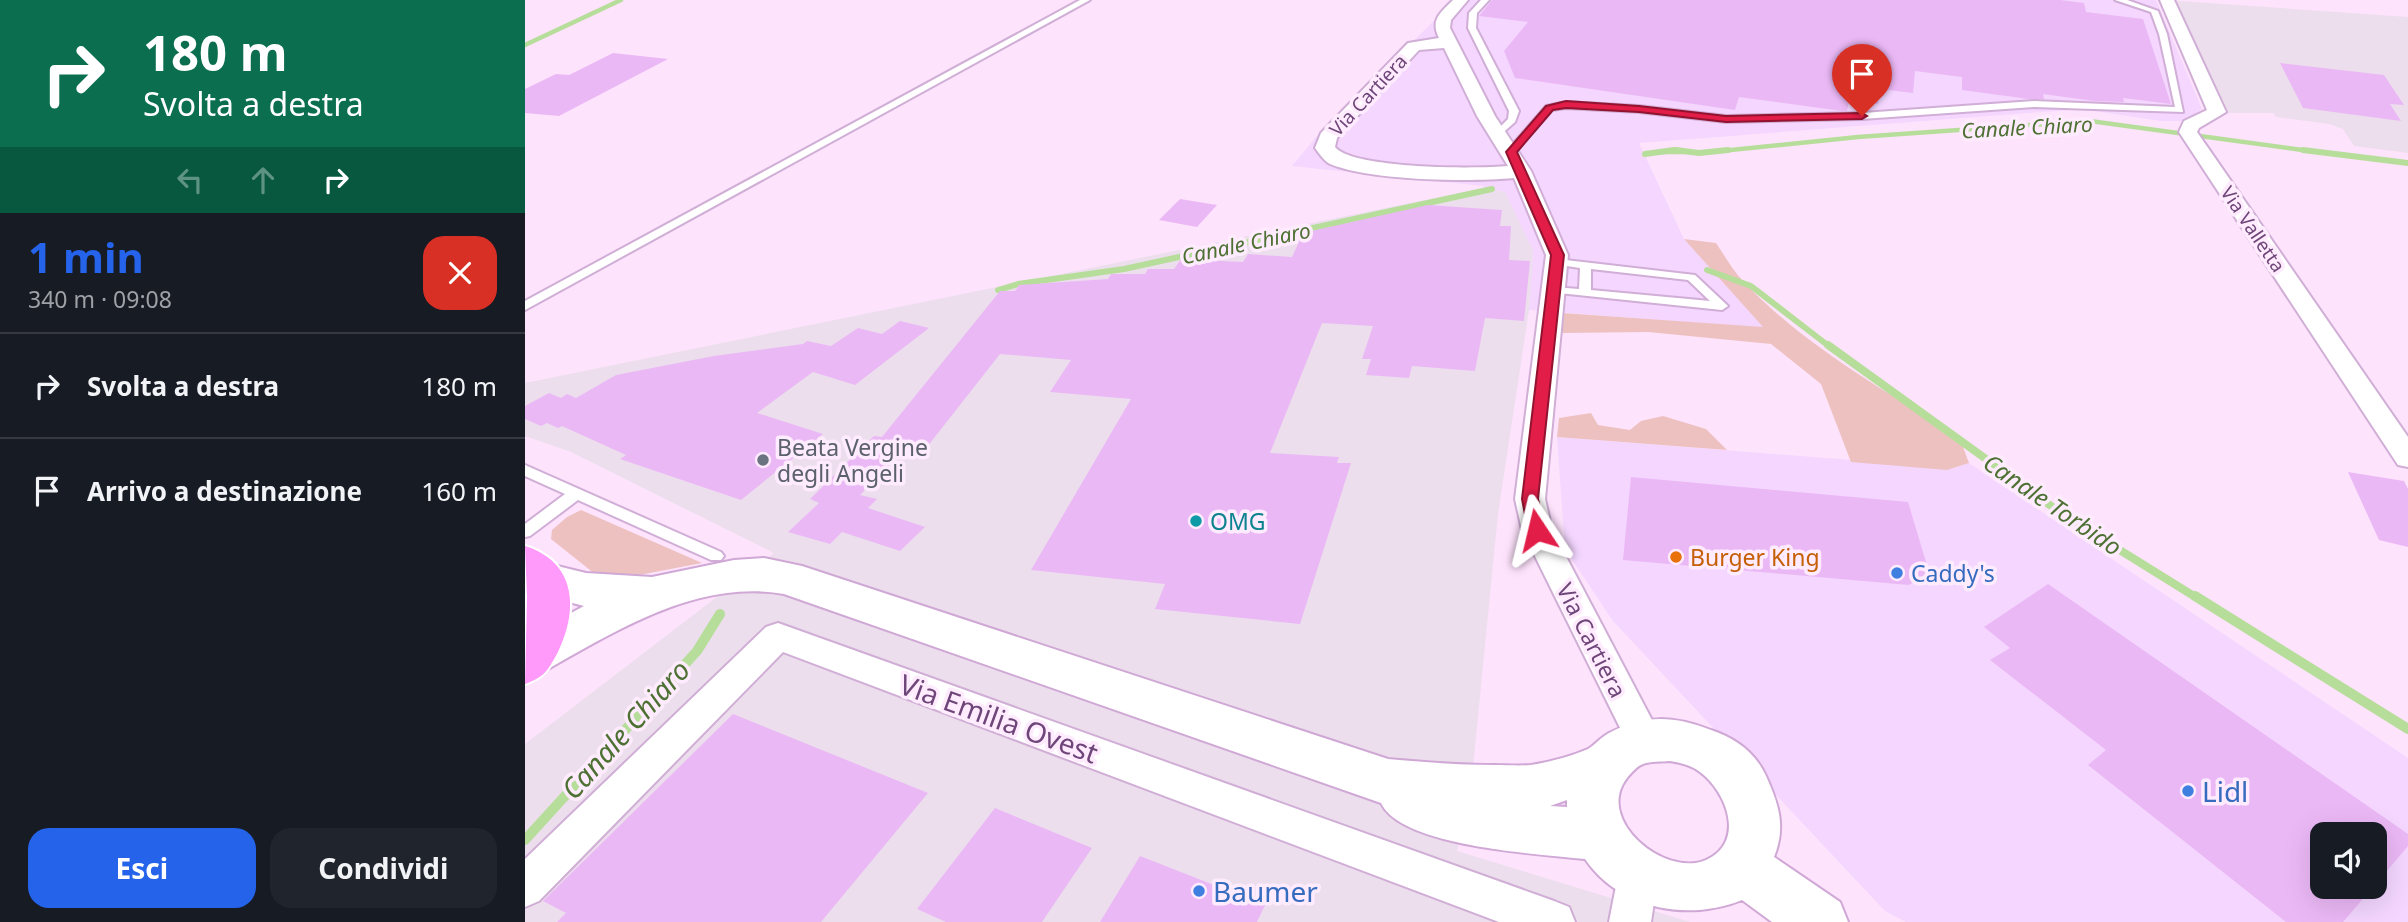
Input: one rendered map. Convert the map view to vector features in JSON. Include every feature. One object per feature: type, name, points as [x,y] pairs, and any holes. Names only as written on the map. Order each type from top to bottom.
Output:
[{"type":"main road","points":[[529,661],[600,619],[654,593],[738,569],[805,582],[942,632],[1388,782],[1445,789],[1531,788],[1625,754],[1669,739],[1695,745],[1719,757],[1739,775],[1752,798],[1757,822],[1753,846],[1741,867],[1720,882],[1694,889],[1665,887],[1634,899],[1616,857],[1600,835],[1593,810],[1595,786],[1625,754]]},
{"type":"main road","points":[[535,571],[586,590],[654,593]]},
{"type":"main road","points":[[529,661],[544,633],[550,613],[550,595],[535,571]]},
{"type":"main road","points":[[1388,782],[1417,807],[1477,822],[1600,835]]},
{"type":"main road","points":[[1741,867],[1820,922]]},
{"type":"street","name":"Via Cartiera","points":[[1461,0],[1441,24],[1486,116],[1516,161],[1555,247],[1565,282],[1530,499],[1537,530],[1564,586],[1625,754]]},
{"type":"street","name":"Via Valletta","points":[[2167,0],[2217,112],[2191,125],[2189,135],[2408,458]]},
{"type":"street","name":"Via Cartiera","points":[[1450,42],[1414,46],[1328,137],[1325,148],[1334,159],[1349,164],[1449,174],[1478,175],[1516,161]]},
{"type":"street","name":"Via Emilia Ovest","points":[[525,887],[778,636],[1554,922]]},
{"type":"lane","points":[[525,306],[1086,0]]},
{"type":"lane","points":[[1485,0],[1473,13],[1472,28],[1514,111],[1512,120],[1498,134]]},
{"type":"lane","points":[[1516,161],[1549,108],[1566,104],[1726,119],[1862,116],[2033,104],[2180,110],[2163,34],[2154,11],[2119,0]]},
{"type":"lane","points":[[1565,282],[1586,265]]},
{"type":"lane","points":[[1586,265],[1691,277],[1722,306],[1565,282],[1586,265]]},
{"type":"lane","points":[[525,470],[738,569]]},
{"type":"lane","points":[[525,532],[575,494]]},
{"type":"shaded area","points":[[1455,0],[2156,0],[2202,109],[2185,121],[2161,121],[2081,109],[1639,143],[1684,239],[1764,328],[1529,310],[1533,251],[1505,192],[1484,186],[1292,166],[1317,136]]},
{"type":"shaded area","points":[[2165,0],[2408,17],[2408,153],[2354,146],[2343,129],[2329,124],[2276,117],[2274,113],[2227,113]]},
{"type":"shaded area","points":[[1484,188],[1505,192],[1533,251],[1529,310],[1498,514],[1473,767],[1457,851],[1690,922],[525,922],[525,744],[774,553],[571,452],[525,436],[525,383]]},
{"type":"shaded area","points":[[1684,239],[1716,243],[1740,278],[1793,327],[1847,366],[1960,439],[1969,463],[1947,470],[1851,462],[1821,384],[1771,344],[1648,332],[1562,333],[1562,313],[1763,327]]},
{"type":"shaded area","points":[[1591,413],[1598,425],[1630,430],[1641,421],[1663,416],[1706,429],[1727,450],[1557,437],[1559,418]]},
{"type":"shaded area","points":[[1557,437],[1954,468],[1969,463],[2408,758],[2408,922],[1906,922],[1885,911],[1613,621],[1565,549]]},
{"type":"shaded area","points":[[581,510],[702,563],[634,576],[595,574],[551,539],[552,530],[567,517]]},
{"type":"building","points":[[1492,0],[2060,0],[2084,3],[2086,12],[2143,19],[2171,104],[2123,98],[2124,102],[2094,101],[2043,94],[2044,99],[2029,99],[1962,90],[1962,77],[1915,71],[1913,93],[1880,89],[1878,104],[1849,101],[1847,111],[1739,97],[1735,110],[1515,78],[1504,51],[1528,22],[1479,16]]},
{"type":"building","points":[[613,53],[668,59],[559,116],[525,113],[525,89],[556,74],[569,75]]},
{"type":"building","points":[[2280,63],[2384,75],[2404,105],[2390,104],[2401,121],[2303,108]]},
{"type":"building","points":[[1180,199],[1217,205],[1197,227],[1159,220]]},
{"type":"building","points":[[1428,205],[1502,210],[1500,226],[1511,226],[1509,260],[1530,261],[1524,321],[1485,318],[1475,371],[1412,366],[1409,378],[1366,375],[1371,359],[1362,359],[1373,326],[1322,323],[1270,453],[1339,457],[1337,463],[1351,463],[1300,624],[1155,609],[1165,584],[1031,570],[1131,399],[1050,392],[1071,360],[1000,354],[927,447],[911,443],[860,495],[877,499],[868,508],[925,527],[900,551],[842,532],[830,544],[788,532],[819,503],[810,499],[874,436],[882,437],[1000,291],[1015,291],[1019,285],[1108,279],[1111,274],[1145,274],[1148,269],[1174,269],[1181,259],[1243,262],[1248,254],[1292,257],[1303,233]]},
{"type":"building","points":[[900,321],[929,328],[855,385],[813,372],[757,413],[823,434],[741,500],[620,459],[626,455],[562,426],[558,428],[547,423],[541,426],[525,419],[525,406],[549,393],[561,398],[567,394],[576,398],[616,375],[714,356],[803,344],[807,341],[831,346],[858,328],[882,334]]},
{"type":"building","points":[[2348,472],[2404,481],[2408,489],[2408,547],[2379,540]]},
{"type":"building","points":[[1631,477],[1908,502],[1929,572],[1909,585],[1623,560]]},
{"type":"building","points":[[2048,584],[2408,834],[2408,846],[2387,871],[2387,822],[2310,822],[2310,899],[2363,899],[2343,922],[2286,922],[2088,765],[2106,750],[1990,660],[2010,648],[1984,627]]},
{"type":"building","points":[[733,714],[928,793],[821,922],[557,922],[566,913],[543,901]]},
{"type":"building","points":[[995,808],[1092,848],[1042,922],[946,922],[917,909]]},
{"type":"building","points":[[1140,856],[1265,905],[1257,922],[1100,922]]},
{"type":"waterway","points":[[525,45],[621,0]]},
{"type":"waterway","name":"Canale Chiaro","points":[[1711,152],[1858,137],[2090,121],[2317,152]]},
{"type":"waterway","name":"Canale Chiaro","points":[[1645,154],[1674,150]]},
{"type":"waterway","name":"Canale Chiaro","points":[[1676,150],[1699,153],[1728,150]]},
{"type":"waterway","name":"Canale Chiaro","points":[[2303,150],[2408,163]]},
{"type":"waterway","name":"Canale Chiaro","points":[[1661,152],[1690,152]]},
{"type":"waterway","name":"Canale Chiaro","points":[[998,290],[1018,284],[1124,269],[1492,189]]},
{"type":"waterway","name":"Canale Torbido","points":[[1707,270],[1751,286],[1830,347]]},
{"type":"waterway","name":"Canale Torbido","points":[[1828,345],[2065,516],[2197,598]]},
{"type":"waterway","name":"Canale Torbido","points":[[2195,596],[2408,729]]},
{"type":"waterway","name":"Canale Chiaro","points":[[525,840],[697,651],[720,614]]},
{"type":"place","name":"Beata Vergine degli Angeli","points":[[763,460]]},
{"type":"place","name":"OMG","points":[[1196,521]]},
{"type":"place","name":"Burger King","points":[[1676,557]]},
{"type":"place","name":"Caddy's","points":[[1897,573]]},
{"type":"place","name":"Lidl","points":[[2188,791]]},
{"type":"place","name":"Baumer","points":[[1199,891]]},
{"type":"route","points":[[1537,530],[1530,499],[1557,255],[1511,152],[1549,108],[1566,104],[1726,119],[1862,116]]}]
